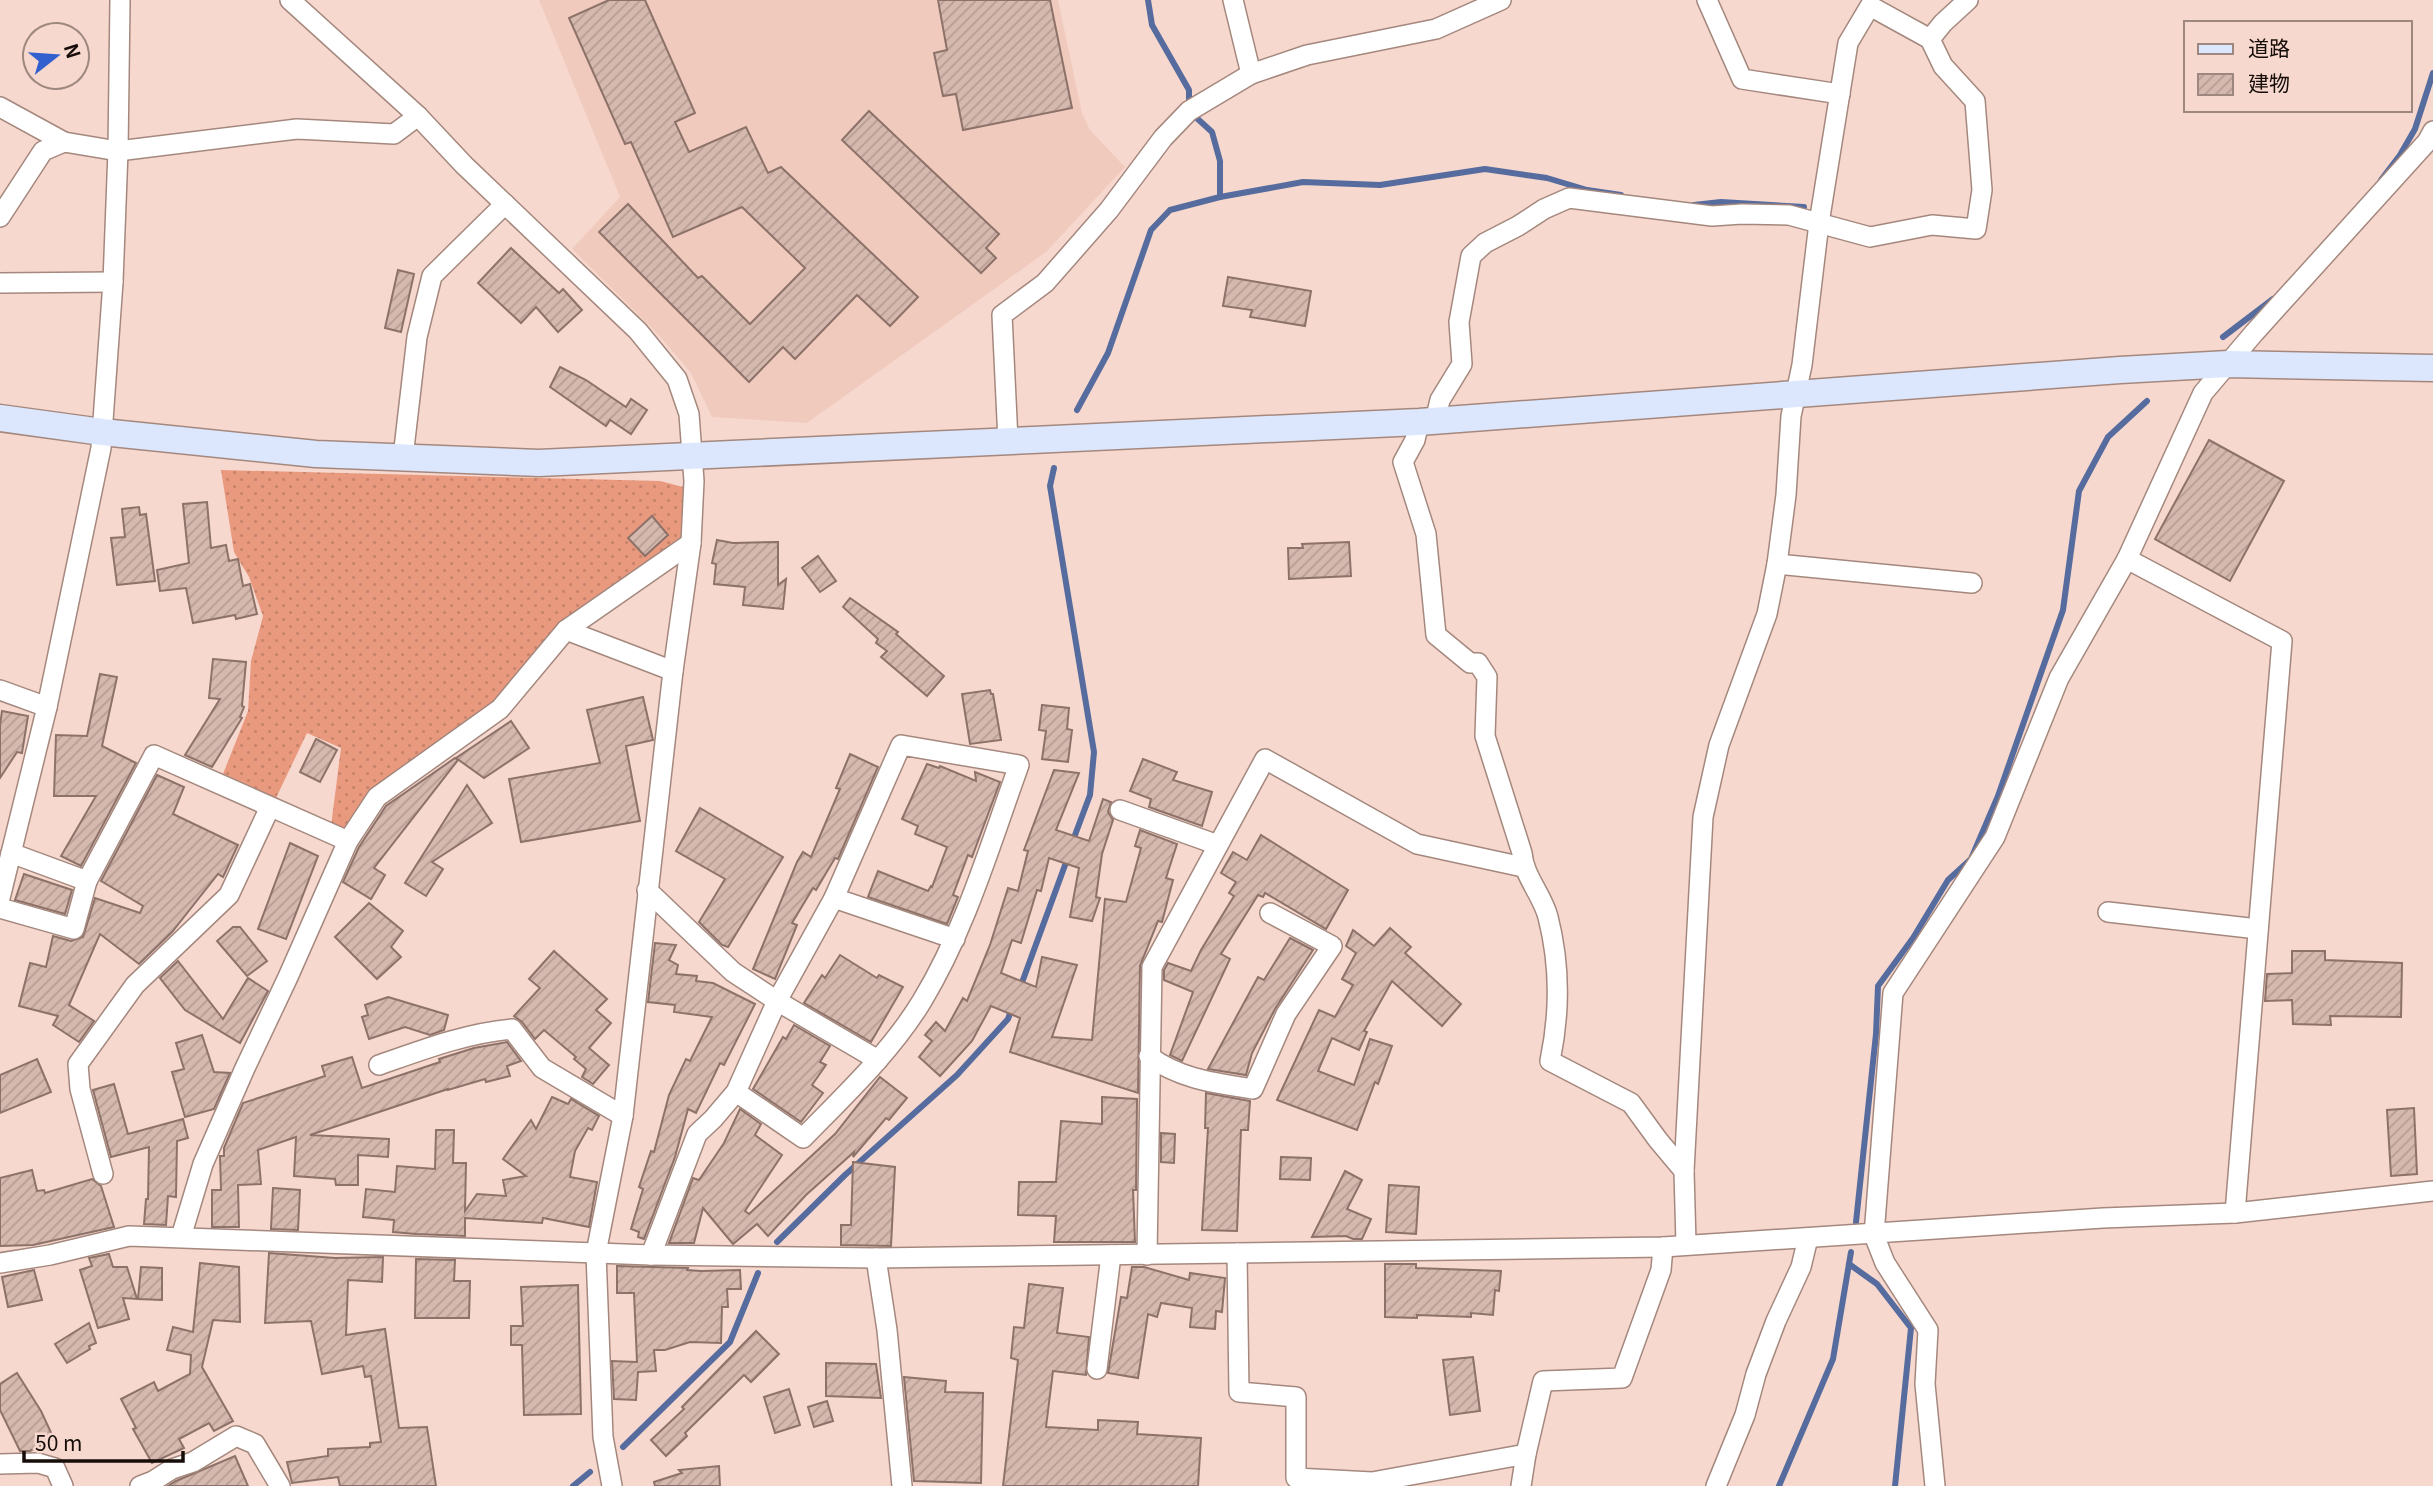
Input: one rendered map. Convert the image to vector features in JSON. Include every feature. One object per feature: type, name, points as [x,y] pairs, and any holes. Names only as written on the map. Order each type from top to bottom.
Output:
[{"type":"street","points":[[0,898],[47,707],[99,460],[113,282],[120,0]]},
{"type":"street","points":[[290,0],[418,116],[505,204],[638,331],[677,379],[689,414],[694,481],[691,543],[647,890],[623,1116],[596,1253],[603,1437],[612,1486]]},
{"type":"street","points":[[1233,0],[1251,74]]},
{"type":"street","points":[[1008,441],[1002,315],[1045,284],[1109,210],[1163,138],[1189,111],[1251,74],[1307,55],[1436,29],[1501,0]]},
{"type":"street","points":[[1707,0],[1742,79],[1840,94]]},
{"type":"street","points":[[1930,39],[1968,0]]},
{"type":"street","points":[[1684,1171],[1631,1103],[1550,1060],[1556,1032],[1559,990],[1547,915],[1523,867],[1522,853],[1485,736],[1487,677],[1478,663],[1470,663],[1436,635],[1426,534],[1403,462],[1462,365],[1459,322],[1471,256],[1485,243],[1544,209],[1569,198],[1712,216],[1789,215],[1819,223],[1870,237],[1932,225],[1976,229],[1982,190],[1975,101],[1943,66],[1930,39],[1867,3],[1848,43],[1819,223],[1802,365],[1794,396],[1786,495],[1767,614],[1719,745],[1703,817],[1684,1171],[1686,1244]]},
{"type":"street","points":[[0,107],[64,142],[118,151],[298,129],[394,134],[418,116]]},
{"type":"street","points":[[1935,1486],[1925,1384],[1928,1330],[1885,1263],[1874,1235],[1893,993],[1995,837],[2059,678],[2127,559],[2203,393],[2427,142],[2433,131]]},
{"type":"street","points":[[0,217],[43,151],[64,142]]},
{"type":"street","points":[[403,457],[418,337],[432,276],[505,204]]},
{"type":"street","points":[[0,283],[113,282]]},
{"type":"street","points":[[0,418],[102,432],[316,454],[539,463],[1427,421],[2228,364],[2433,368]]},
{"type":"street","points":[[181,1237],[203,1164],[348,841],[377,797],[500,709],[566,630],[691,543]]},
{"type":"street","points":[[2127,559],[2283,641],[2235,1213]]},
{"type":"street","points":[[1777,564],[1972,583]]},
{"type":"street","points":[[566,630],[673,671]]},
{"type":"street","points":[[0,690],[47,707]]},
{"type":"street","points":[[651,1255],[697,1134],[736,1092],[777,1002],[834,898],[901,745],[1019,765],[955,939],[920,1003],[878,1059],[803,1138],[736,1092]]},
{"type":"street","points":[[0,908],[74,929],[87,881],[154,755],[348,841]]},
{"type":"street","points":[[1147,1255],[1152,967],[1265,759],[1417,844],[1523,867]]},
{"type":"street","points":[[103,1174],[80,1089],[78,1064],[135,985],[229,895],[270,807]]},
{"type":"street","points":[[1121,810],[1218,845]]},
{"type":"street","points":[[11,853],[87,881]]},
{"type":"street","points":[[647,890],[733,972],[777,1002],[878,1059]]},
{"type":"street","points":[[834,898],[955,939]]},
{"type":"street","points":[[2108,912],[2258,929]]},
{"type":"street","points":[[1149,1056],[1164,1066],[1196,1079],[1252,1089],[1286,1014],[1332,946],[1270,913]]},
{"type":"street","points":[[379,1065],[433,1046],[492,1030],[512,1028],[542,1068],[623,1116]]},
{"type":"street","points":[[0,1263],[50,1255],[129,1236],[651,1255],[876,1258],[1663,1247],[2103,1218],[2235,1213],[2433,1191]]},
{"type":"street","points":[[1716,1486],[1745,1415],[1756,1374],[1776,1321],[1801,1267],[1808,1238]]},
{"type":"street","points":[[1521,1486],[1525,1454],[1543,1381],[1622,1378],[1661,1269],[1663,1247]]},
{"type":"street","points":[[1237,1254],[1239,1392],[1296,1397],[1296,1482],[1416,1479],[1525,1454]]},
{"type":"street","points":[[1097,1369],[1111,1255]]},
{"type":"street","points":[[876,1258],[887,1330],[902,1486]]},
{"type":"street","points":[[140,1486],[172,1469],[193,1462],[236,1436],[255,1444],[280,1486]]},
{"type":"street","points":[[0,1464],[38,1463],[55,1468],[63,1486]]},
{"type":"shaded area","points":[[539,0],[1058,0],[1082,113],[1090,130],[1125,167],[1046,252],[807,423],[712,417],[691,373],[656,332],[572,249],[620,197]]},
{"type":"shaded area","points":[[221,470],[660,481],[687,488],[691,543],[572,614],[494,714],[375,786],[345,828],[330,834],[341,748],[307,733],[276,798],[223,774],[248,711],[251,661],[263,616],[249,577],[234,552]]},
{"type":"building","points":[[609,0],[645,0],[695,113],[675,122],[689,152],[746,127],[768,173],[781,167],[918,297],[890,326],[857,295],[795,359],[783,347],[749,382],[599,232],[628,204],[698,278],[702,276],[750,324],[805,268],[742,207],[673,237],[631,142],[625,144],[569,18]]},
{"type":"building","points":[[938,0],[1050,0],[1072,108],[963,130],[956,94],[943,96],[934,53],[947,50]]},
{"type":"building","points":[[869,111],[999,234],[986,248],[996,258],[981,273],[842,140]]},
{"type":"building","points":[[511,248],[559,293],[563,289],[582,310],[558,332],[536,307],[521,323],[478,283]]},
{"type":"building","points":[[398,270],[414,274],[401,332],[385,328]]},
{"type":"building","points":[[1228,277],[1311,291],[1305,326],[1250,317],[1252,310],[1223,306]]},
{"type":"building","points":[[560,367],[586,380],[626,407],[631,399],[647,410],[631,434],[610,420],[606,426],[550,387]]},
{"type":"building","points":[[2209,440],[2284,481],[2230,581],[2155,539]]},
{"type":"building","points":[[207,502],[211,548],[226,545],[229,561],[238,559],[243,586],[250,584],[257,614],[193,623],[186,588],[160,591],[157,570],[189,563],[183,504]]},
{"type":"building","points":[[139,507],[140,515],[146,514],[155,581],[117,585],[111,538],[125,537],[122,509]]},
{"type":"building","points":[[652,516],[668,535],[645,556],[628,538]]},
{"type":"building","points":[[717,540],[733,543],[778,542],[778,585],[786,579],[783,609],[743,605],[745,587],[714,584],[716,564],[712,563]]},
{"type":"building","points":[[1349,542],[1351,576],[1289,579],[1288,548],[1303,548],[1302,544]]},
{"type":"building","points":[[818,556],[836,581],[820,592],[802,568]]},
{"type":"building","points":[[850,598],[898,632],[896,634],[944,676],[927,696],[881,657],[887,651],[876,643],[878,639],[843,607]]},
{"type":"building","points":[[213,659],[246,662],[242,718],[212,767],[185,755],[220,699],[209,698]]},
{"type":"building","points":[[100,674],[117,677],[102,746],[136,763],[81,866],[61,856],[96,796],[54,796],[56,735],[87,736]]},
{"type":"building","points":[[990,690],[1001,740],[970,744],[962,694]]},
{"type":"building","points":[[643,697],[653,740],[626,746],[640,821],[521,842],[509,779],[600,763],[587,710]]},
{"type":"building","points":[[1042,705],[1069,708],[1067,729],[1072,730],[1068,762],[1042,759],[1046,731],[1039,730]]},
{"type":"building","points":[[2,711],[28,716],[22,753],[17,752],[0,778],[0,725]]},
{"type":"building","points":[[511,721],[529,748],[484,778],[456,758]]},
{"type":"building","points":[[316,739],[337,750],[320,782],[300,772]]},
{"type":"building","points":[[850,754],[878,767],[838,859],[835,858],[816,890],[813,888],[792,923],[797,925],[775,979],[753,969],[797,862],[803,852],[811,857],[840,789],[836,788]]},
{"type":"building","points":[[455,758],[458,760],[374,868],[385,875],[371,899],[343,882],[359,847],[386,806]]},
{"type":"building","points":[[1143,759],[1177,772],[1173,780],[1212,792],[1202,826],[1149,807],[1151,799],[1130,791]]},
{"type":"building","points":[[927,764],[939,768],[940,766],[976,781],[975,772],[1000,782],[972,857],[968,855],[953,895],[958,897],[947,924],[868,897],[878,871],[928,891],[932,887],[947,847],[915,834],[918,826],[902,819]]},
{"type":"building","points":[[1054,770],[1079,773],[1056,830],[1089,841],[1103,799],[1111,802],[1108,812],[1113,820],[1102,854],[1096,897],[1100,898],[1092,921],[1070,917],[1079,868],[1049,858],[1041,891],[1037,890],[1021,943],[1012,940],[1001,973],[1036,987],[1042,957],[1077,965],[1052,1037],[1092,1040],[1105,899],[1126,902],[1141,848],[1135,846],[1140,830],[1177,844],[1166,878],[1173,880],[1162,922],[1158,921],[1140,966],[1138,1093],[1010,1052],[1020,1018],[991,1006],[972,1041],[940,1076],[919,1057],[932,1041],[925,1035],[936,1022],[945,1031],[963,998],[967,1001],[990,945],[1008,888],[1018,891],[1028,851],[1024,850]]},
{"type":"building","points":[[157,775],[184,787],[173,814],[238,845],[223,877],[218,874],[172,932],[139,964],[100,934],[69,1005],[94,1021],[79,1042],[53,1025],[58,1016],[19,1006],[30,963],[46,967],[53,936],[71,941],[83,937],[95,898],[140,913],[143,906],[101,881]]},
{"type":"building","points":[[467,785],[492,823],[432,862],[443,869],[426,896],[405,883]]},
{"type":"building","points":[[700,808],[783,857],[728,947],[722,945],[699,922],[725,879],[676,851]]},
{"type":"building","points":[[1261,835],[1348,890],[1326,929],[1265,893],[1263,897],[1258,895],[1221,954],[1230,959],[1182,1061],[1170,1055],[1193,992],[1164,980],[1164,970],[1168,963],[1191,971],[1234,896],[1229,893],[1236,882],[1221,873],[1233,852],[1247,860]]},
{"type":"building","points":[[290,843],[318,856],[286,939],[258,929]]},
{"type":"building","points":[[24,874],[72,890],[65,914],[15,900]]},
{"type":"building","points":[[369,903],[403,931],[391,947],[401,957],[377,979],[335,937]]},
{"type":"building","points":[[233,927],[240,927],[267,961],[247,976],[217,941]]},
{"type":"building","points":[[1390,928],[1411,947],[1405,953],[1461,1004],[1442,1026],[1392,981],[1364,1031],[1367,1032],[1359,1050],[1332,1038],[1318,1071],[1354,1085],[1370,1039],[1392,1046],[1357,1130],[1277,1100],[1319,1010],[1335,1017],[1353,985],[1342,979],[1356,953],[1346,946],[1353,930],[1374,946]]},
{"type":"building","points":[[1290,938],[1313,950],[1275,1009],[1252,1053],[1246,1075],[1208,1069],[1258,977],[1264,980]]},
{"type":"building","points":[[655,943],[676,945],[669,960],[678,965],[676,974],[697,976],[696,981],[713,983],[755,1004],[724,1065],[720,1063],[696,1113],[688,1109],[675,1157],[644,1239],[638,1237],[639,1232],[631,1229],[643,1189],[639,1187],[651,1151],[654,1152],[669,1095],[686,1059],[690,1061],[712,1017],[674,1012],[675,1005],[648,1002]]},
{"type":"building","points":[[554,951],[607,999],[596,1010],[611,1023],[589,1048],[609,1065],[593,1084],[582,1077],[586,1069],[574,1059],[576,1057],[544,1030],[535,1039],[514,1016],[540,988],[529,979]]},
{"type":"building","points":[[2292,951],[2325,951],[2325,960],[2402,963],[2401,1017],[2330,1016],[2331,1025],[2293,1024],[2292,1000],[2265,1001],[2267,974],[2292,973]]},
{"type":"building","points":[[840,955],[877,978],[879,975],[903,987],[871,1042],[804,1003],[822,975],[825,978]]},
{"type":"building","points":[[178,961],[223,1019],[248,978],[268,991],[240,1043],[185,1010],[160,978]]},
{"type":"building","points":[[388,997],[448,1015],[444,1030],[430,1035],[405,1027],[369,1039],[362,1017],[368,1015],[365,1005]]},
{"type":"building","points":[[794,1025],[830,1046],[820,1062],[826,1065],[812,1085],[823,1093],[801,1122],[753,1089],[783,1037],[786,1039]]},
{"type":"building","points":[[202,1035],[214,1072],[230,1073],[214,1109],[185,1117],[172,1072],[184,1069],[176,1043]]},
{"type":"building","points":[[507,1042],[521,1061],[507,1066],[510,1076],[486,1082],[485,1079],[448,1089],[310,1135],[389,1139],[388,1157],[358,1155],[358,1185],[336,1185],[335,1179],[294,1176],[296,1137],[258,1150],[261,1184],[238,1185],[239,1227],[212,1227],[212,1190],[221,1190],[220,1156],[224,1156],[224,1148],[243,1103],[325,1076],[322,1066],[352,1057],[362,1088],[440,1062],[439,1059],[474,1048]]},
{"type":"building","points":[[37,1059],[51,1092],[0,1113],[0,1075]]},
{"type":"building","points":[[880,1077],[907,1098],[853,1157],[854,1152],[806,1195],[768,1236],[757,1224],[733,1244],[703,1208],[694,1243],[669,1243],[693,1178],[699,1180],[724,1143],[740,1109],[761,1124],[755,1135],[782,1155],[745,1211],[749,1214],[835,1134]]},
{"type":"building","points":[[114,1084],[128,1134],[183,1119],[188,1138],[177,1141],[176,1197],[168,1196],[166,1225],[144,1224],[148,1199],[149,1147],[111,1157],[93,1090]]},
{"type":"building","points":[[1206,1093],[1250,1101],[1248,1130],[1241,1130],[1237,1231],[1202,1230],[1208,1128],[1205,1128]]},
{"type":"building","points":[[552,1097],[568,1104],[571,1099],[599,1116],[592,1130],[588,1128],[575,1151],[570,1177],[597,1182],[589,1227],[543,1218],[542,1223],[465,1218],[465,1236],[416,1234],[393,1232],[394,1220],[363,1217],[366,1189],[395,1192],[397,1166],[435,1169],[436,1130],[454,1130],[453,1163],[466,1163],[465,1211],[477,1194],[506,1196],[503,1180],[526,1176],[503,1159],[531,1120],[536,1129]]},
{"type":"building","points":[[1102,1097],[1137,1099],[1136,1190],[1133,1190],[1135,1242],[1054,1242],[1056,1216],[1018,1215],[1019,1182],[1056,1182],[1061,1121],[1102,1124]]},
{"type":"building","points":[[2414,1108],[2417,1174],[2391,1176],[2387,1110]]},
{"type":"building","points":[[1161,1133],[1175,1134],[1174,1163],[1161,1162]]},
{"type":"building","points":[[1281,1157],[1311,1158],[1310,1180],[1280,1179]]},
{"type":"building","points":[[853,1162],[895,1167],[891,1246],[841,1245],[841,1225],[851,1225]]},
{"type":"building","points":[[32,1170],[37,1191],[44,1190],[45,1193],[92,1179],[101,1186],[114,1227],[33,1245],[0,1246],[0,1178]]},
{"type":"building","points":[[1345,1171],[1362,1180],[1347,1209],[1371,1219],[1362,1239],[1346,1236],[1312,1237]]},
{"type":"building","points":[[1389,1185],[1419,1187],[1416,1234],[1386,1232]]},
{"type":"building","points":[[273,1188],[300,1190],[298,1230],[271,1229]]},
{"type":"building","points":[[269,1253],[335,1258],[383,1257],[382,1282],[348,1280],[346,1335],[385,1329],[399,1428],[427,1427],[436,1486],[340,1486],[338,1477],[292,1483],[287,1462],[328,1456],[328,1449],[370,1447],[370,1443],[381,1442],[371,1376],[365,1377],[363,1366],[322,1374],[311,1321],[265,1323]]},
{"type":"building","points":[[109,1254],[113,1267],[127,1267],[137,1299],[123,1298],[129,1319],[98,1328],[80,1270],[92,1266],[89,1258]]},
{"type":"building","points":[[416,1259],[455,1260],[454,1281],[470,1281],[469,1318],[415,1318]]},
{"type":"building","points":[[200,1263],[239,1267],[240,1322],[213,1320],[202,1367],[233,1421],[214,1431],[209,1423],[179,1439],[184,1448],[152,1463],[133,1429],[136,1428],[121,1399],[154,1382],[158,1391],[190,1374],[191,1355],[167,1350],[173,1327],[193,1332]]},
{"type":"building","points":[[1385,1264],[1416,1264],[1416,1268],[1501,1271],[1499,1291],[1495,1290],[1493,1315],[1471,1313],[1471,1317],[1385,1317]]},
{"type":"building","points":[[617,1266],[688,1268],[687,1270],[701,1271],[740,1270],[741,1289],[727,1289],[728,1307],[722,1307],[721,1343],[690,1342],[665,1350],[654,1350],[656,1371],[638,1372],[636,1400],[614,1399],[612,1361],[637,1362],[634,1293],[617,1293]]},
{"type":"building","points":[[141,1267],[162,1268],[162,1300],[138,1299]]},
{"type":"building","points":[[1132,1267],[1144,1267],[1189,1280],[1190,1273],[1225,1278],[1222,1312],[1216,1311],[1215,1329],[1190,1327],[1192,1308],[1161,1303],[1157,1317],[1148,1314],[1138,1378],[1108,1373],[1121,1297],[1127,1298]]},
{"type":"building","points":[[34,1270],[42,1300],[8,1307],[2,1277]]},
{"type":"building","points":[[1029,1284],[1063,1288],[1057,1333],[1089,1337],[1086,1375],[1053,1371],[1046,1427],[1098,1430],[1098,1420],[1138,1422],[1137,1434],[1201,1438],[1198,1486],[1003,1486],[1018,1360],[1011,1358],[1014,1327],[1024,1328]]},
{"type":"building","points":[[578,1285],[581,1414],[524,1415],[522,1345],[511,1345],[511,1326],[523,1326],[521,1287]]},
{"type":"building","points":[[89,1323],[96,1343],[67,1363],[55,1344]]},
{"type":"building","points":[[756,1331],[779,1354],[751,1382],[744,1375],[685,1433],[687,1436],[666,1456],[651,1440],[684,1409],[682,1407]]},
{"type":"building","points":[[1473,1357],[1480,1411],[1450,1415],[1443,1360]]},
{"type":"building","points":[[826,1363],[876,1364],[881,1398],[826,1396]]},
{"type":"building","points":[[17,1373],[41,1411],[54,1439],[30,1451],[20,1451],[0,1410],[0,1384]]},
{"type":"building","points":[[904,1377],[946,1381],[945,1392],[983,1393],[981,1483],[914,1481]]},
{"type":"building","points":[[789,1389],[800,1425],[775,1433],[764,1397]]},
{"type":"building","points":[[827,1401],[833,1421],[814,1427],[808,1407]]},
{"type":"building","points":[[235,1456],[248,1486],[168,1486],[176,1481]]},
{"type":"building","points":[[719,1466],[720,1486],[655,1486],[654,1482],[682,1473],[679,1470]]},
{"type":"waterway","points":[[1077,410],[1108,353],[1151,230],[1170,210],[1220,197],[1220,161],[1212,132],[1189,111],[1189,90],[1152,25],[1148,0]]},
{"type":"waterway","points":[[2381,180],[2415,129],[2433,73]]},
{"type":"waterway","points":[[1220,197],[1303,182],[1380,185],[1485,169],[1547,178],[1587,190],[1621,195]]},
{"type":"waterway","points":[[1694,205],[1721,202],[1804,207]]},
{"type":"waterway","points":[[2223,337],[2273,299]]},
{"type":"waterway","points":[[1856,1222],[1876,1034],[1878,986],[1913,938],[1948,880],[1971,859],[1998,796],[2063,610],[2079,491],[2108,437],[2147,401]]},
{"type":"waterway","points":[[1054,468],[1050,486],[1094,752],[1090,795],[1072,843]]},
{"type":"waterway","points":[[1020,988],[1068,857]]},
{"type":"waterway","points":[[777,1242],[845,1175],[957,1075],[1008,1019],[1012,1008]]},
{"type":"waterway","points":[[1779,1486],[1833,1359],[1851,1252]]},
{"type":"waterway","points":[[1849,1264],[1877,1284],[1911,1328],[1895,1486]]},
{"type":"waterway","points":[[623,1447],[730,1342],[758,1273]]},
{"type":"waterway","points":[[573,1486],[590,1472]]}]
